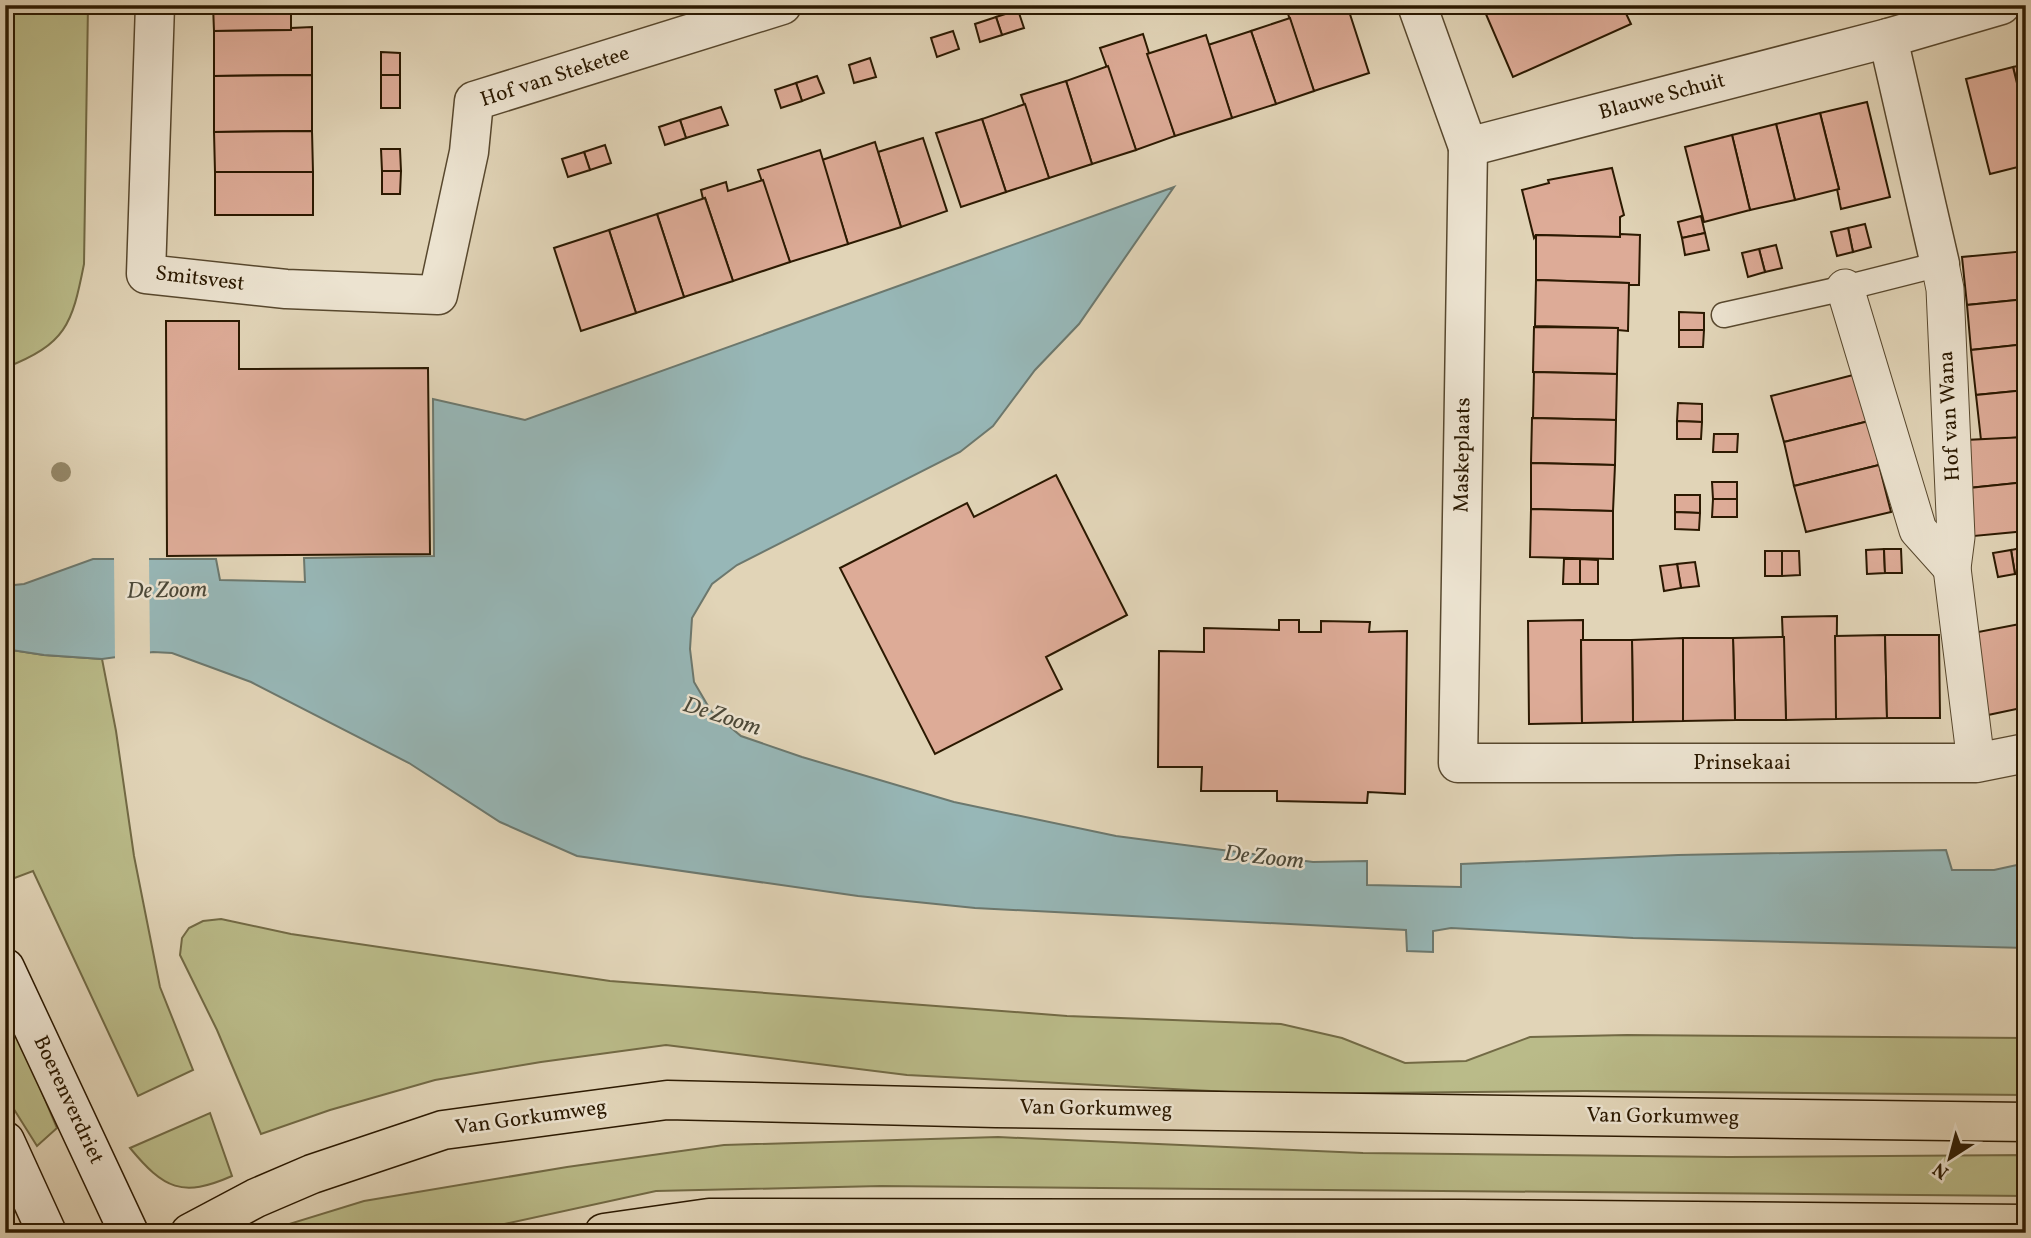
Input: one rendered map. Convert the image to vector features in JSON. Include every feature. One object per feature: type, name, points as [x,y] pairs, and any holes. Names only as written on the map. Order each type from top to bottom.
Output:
[{"type":"main road","name":"Van Gorkumweg","points":[[190,1233],[256,1198],[312,1174],[443,1130],[667,1100],[1024,1108],[2026,1122]]},
{"type":"main road","points":[[604,1233],[709,1217],[2026,1224]]},
{"type":"street","name":"Smitsvest","points":[[155,5],[146,274],[286,289],[438,295]]},
{"type":"street","name":"Hof van Steketee","points":[[438,295],[469,152],[474,101],[782,5]]},
{"type":"street","points":[[1417,5],[1468,147]]},
{"type":"street","name":"Blauwe Schuit","points":[[1468,147],[1888,38],[2001,5]]},
{"type":"street","name":"Hof van Wana","points":[[1888,38],[1945,289],[1955,523],[1952,568],[1976,763]]},
{"type":"street","name":"Maskeplaats","points":[[1458,763],[1468,147]]},
{"type":"street","points":[[1845,288],[1918,530],[1952,568]]},
{"type":"street","name":"Prinsekaai","points":[[1458,763],[1976,763],[2026,753]]},
{"type":"street","name":"Boerenverdriet","points":[[5,968],[129,1233]]},
{"type":"street","points":[[5,1140],[47,1233]]},
{"type":"lane","points":[[1724,315],[1940,264]]},
{"type":"green space","points":[[5,5],[88,5],[84,264],[80,285],[70,317],[54,341],[5,368]]},
{"type":"green space","points":[[5,649],[102,659],[116,731],[134,856],[160,987],[193,1070],[138,1096],[33,871],[12,879],[5,862]]},
{"type":"green space","points":[[221,919],[291,934],[610,981],[1067,1016],[1281,1024],[1342,1038],[1405,1063],[1466,1061],[1530,1037],[1627,1035],[2026,1038],[2026,1095],[1585,1091],[1268,1094],[907,1075],[666,1045],[435,1080],[330,1110],[261,1134],[217,1030],[180,955],[182,938],[189,928],[203,921]]},
{"type":"green space","points":[[5,1004],[57,1128],[37,1146],[5,1095]]},
{"type":"green space","points":[[210,1113],[232,1176],[200,1187],[175,1186],[153,1173],[130,1148]]},
{"type":"green space","points":[[998,1137],[1363,1153],[1728,1157],[2026,1155],[2026,1196],[881,1186],[656,1191],[463,1233],[294,1233],[289,1224],[364,1201],[567,1167],[724,1145]]},
{"type":"water","name":"De Zoom","points":[[1174,187],[1079,324],[1035,370],[993,426],[960,452],[737,565],[712,584],[692,618],[690,649],[694,682],[711,711],[741,736],[954,802],[1116,836],[1313,862],[1367,861],[1367,885],[1461,887],[1461,864],[1678,855],[1946,850],[1952,870],[1994,870],[2026,863],[2026,948],[1633,938],[1451,928],[1433,931],[1433,952],[1407,951],[1406,930],[975,908],[858,896],[577,856],[500,822],[409,763],[251,682],[172,653],[153,652],[102,659],[5,649],[5,586],[24,584],[93,559],[216,559],[220,580],[305,582],[304,558],[434,556],[433,399],[525,420]]},
{"type":"pier","points":[[114,556],[149,557],[150,656],[115,661]]},
{"type":"building","points":[[213,5],[291,5],[291,30],[214,31]]},
{"type":"building","points":[[1296,5],[1347,5],[1369,73],[1314,91],[1286,8]]},
{"type":"building","points":[[1482,5],[1622,5],[1631,24],[1513,77]]},
{"type":"building","points":[[1018,10],[1024,28],[1002,35],[996,17]]},
{"type":"building","points":[[996,17],[1002,35],[980,42],[975,24]]},
{"type":"building","points":[[1290,18],[1314,91],[1276,104],[1251,31]]},
{"type":"building","points":[[312,27],[312,75],[214,76],[214,31],[291,30]]},
{"type":"building","points":[[953,31],[959,49],[937,57],[931,38]]},
{"type":"building","points":[[1251,31],[1276,104],[1232,118],[1208,45]]},
{"type":"building","points":[[1143,34],[1175,136],[1136,150],[1100,48]]},
{"type":"building","points":[[1206,35],[1232,118],[1175,136],[1147,54]]},
{"type":"building","points":[[381,52],[400,53],[400,75],[381,75]]},
{"type":"building","points":[[870,58],[876,77],[854,83],[849,65]]},
{"type":"building","points":[[2026,64],[2026,120],[2013,67]]},
{"type":"building","points":[[1108,66],[1136,150],[1092,164],[1066,81]]},
{"type":"building","points":[[2013,67],[2026,120],[2026,165],[1990,174],[1966,79]]},
{"type":"building","points":[[312,75],[312,131],[214,132],[214,76]]},
{"type":"building","points":[[381,75],[400,75],[400,108],[381,108]]},
{"type":"building","points":[[817,76],[824,93],[802,101],[796,83]]},
{"type":"building","points":[[1066,81],[1092,164],[1049,178],[1021,95]]},
{"type":"building","points":[[796,83],[802,101],[781,108],[775,90]]},
{"type":"building","points":[[1867,102],[1890,197],[1841,209],[1839,189],[1820,113]]},
{"type":"building","points":[[1025,104],[1049,178],[1006,192],[982,119]]},
{"type":"building","points":[[721,107],[728,125],[686,138],[680,120]]},
{"type":"building","points":[[1820,113],[1839,189],[1795,200],[1776,124]]},
{"type":"building","points":[[982,119],[1006,192],[961,207],[936,133]]},
{"type":"building","points":[[680,120],[686,138],[665,145],[659,127]]},
{"type":"building","points":[[1776,124],[1795,200],[1750,210],[1732,135]]},
{"type":"building","points":[[312,131],[313,172],[215,172],[214,132]]},
{"type":"building","points":[[1732,135],[1750,210],[1704,222],[1685,147]]},
{"type":"building","points":[[923,138],[947,211],[901,227],[878,152]]},
{"type":"building","points":[[875,142],[901,227],[848,244],[822,160]]},
{"type":"building","points":[[605,145],[611,163],[590,170],[584,152]]},
{"type":"building","points":[[381,149],[400,149],[401,171],[382,171]]},
{"type":"building","points":[[820,150],[848,244],[790,262],[758,170]]},
{"type":"building","points":[[584,152],[590,170],[568,177],[562,159]]},
{"type":"building","points":[[1612,168],[1624,215],[1620,217],[1620,237],[1536,235],[1534,238],[1522,190],[1549,183],[1548,180]]},
{"type":"building","points":[[382,171],[401,171],[400,194],[382,194]]},
{"type":"building","points":[[215,172],[313,172],[313,215],[215,215]]},
{"type":"building","points":[[763,180],[790,262],[733,281],[701,190],[726,182],[728,191]]},
{"type":"building","points":[[705,198],[733,281],[684,297],[657,214]]},
{"type":"building","points":[[657,214],[684,297],[636,313],[609,230]]},
{"type":"building","points":[[1701,216],[1705,233],[1682,238],[1678,222]]},
{"type":"building","points":[[1865,224],[1871,247],[1853,252],[1848,228]]},
{"type":"building","points":[[1848,228],[1853,252],[1837,256],[1831,232]]},
{"type":"building","points":[[609,230],[636,313],[581,331],[554,248]]},
{"type":"building","points":[[1705,233],[1709,250],[1685,255],[1682,238]]},
{"type":"building","points":[[1620,234],[1640,235],[1639,285],[1536,280],[1536,235],[1620,237]]},
{"type":"building","points":[[1776,245],[1782,268],[1765,272],[1759,249]]},
{"type":"building","points":[[1759,249],[1765,272],[1748,277],[1742,253]]},
{"type":"building","points":[[2026,251],[2026,299],[1967,305],[1962,257]]},
{"type":"building","points":[[1536,280],[1629,283],[1628,331],[1618,328],[1535,326]]},
{"type":"building","points":[[2026,299],[2026,344],[1971,350],[1967,305]]},
{"type":"building","points":[[1679,312],[1704,313],[1704,330],[1679,330]]},
{"type":"building","points":[[166,321],[239,321],[239,369],[428,368],[430,554],[167,556]]},
{"type":"building","points":[[1534,327],[1618,328],[1617,374],[1533,372]]},
{"type":"building","points":[[1679,330],[1704,330],[1703,347],[1679,347]]},
{"type":"building","points":[[2026,344],[2026,390],[1976,395],[1971,350]]},
{"type":"building","points":[[1534,372],[1617,374],[1616,420],[1533,418]]},
{"type":"building","points":[[1857,374],[1869,421],[1784,442],[1771,396]]},
{"type":"building","points":[[2026,390],[2026,437],[1981,440],[1976,395]]},
{"type":"building","points":[[1678,403],[1702,404],[1702,422],[1677,421]]},
{"type":"building","points":[[1532,418],[1616,420],[1615,465],[1531,463]]},
{"type":"building","points":[[1677,421],[1702,422],[1701,439],[1677,439]]},
{"type":"building","points":[[1869,421],[1879,465],[1794,486],[1784,442]]},
{"type":"building","points":[[1714,434],[1738,434],[1737,452],[1713,452]]},
{"type":"building","points":[[2026,437],[2026,482],[1969,488],[1965,440]]},
{"type":"building","points":[[1531,463],[1615,465],[1613,511],[1531,509]]},
{"type":"building","points":[[1879,465],[1891,512],[1806,532],[1794,486]]},
{"type":"building","points":[[1056,475],[1127,615],[1046,657],[1062,689],[935,754],[840,568],[967,503],[974,517]]},
{"type":"building","points":[[1712,482],[1737,482],[1737,499],[1713,499]]},
{"type":"building","points":[[2026,482],[2026,531],[1974,536],[1969,488]]},
{"type":"building","points":[[1675,495],[1700,495],[1700,513],[1675,512]]},
{"type":"building","points":[[1713,499],[1737,499],[1737,517],[1712,517]]},
{"type":"building","points":[[1531,509],[1613,511],[1613,559],[1530,557]]},
{"type":"building","points":[[1675,512],[1700,513],[1699,530],[1675,529]]},
{"type":"building","points":[[2026,547],[2026,572],[2015,574],[2011,550]]},
{"type":"building","points":[[1884,549],[1885,573],[1867,574],[1866,550]]},
{"type":"building","points":[[1884,549],[1901,549],[1902,573],[1885,573]]},
{"type":"building","points":[[2011,550],[2015,574],[1998,577],[1993,553]]},
{"type":"building","points":[[1765,551],[1782,551],[1782,576],[1765,576]]},
{"type":"building","points":[[1782,551],[1799,551],[1800,575],[1782,576]]},
{"type":"building","points":[[1564,559],[1580,559],[1580,584],[1563,584]]},
{"type":"building","points":[[1580,559],[1598,560],[1598,584],[1580,584]]},
{"type":"building","points":[[1695,562],[1699,586],[1681,588],[1677,564]]},
{"type":"building","points":[[1677,564],[1681,588],[1664,591],[1660,566]]},
{"type":"building","points":[[1837,616],[1836,719],[1786,720],[1782,617]]},
{"type":"building","points":[[1279,620],[1299,620],[1299,632],[1321,632],[1321,621],[1370,622],[1369,632],[1407,631],[1405,794],[1368,792],[1367,803],[1277,801],[1277,791],[1201,791],[1202,767],[1158,767],[1159,651],[1204,652],[1204,628],[1279,630]]},
{"type":"building","points":[[1583,620],[1582,723],[1529,724],[1528,621]]},
{"type":"building","points":[[2025,623],[2026,707],[1988,715],[1973,633]]},
{"type":"building","points":[[1885,635],[1887,718],[1836,719],[1835,636]]},
{"type":"building","points":[[1885,635],[1939,635],[1940,718],[1887,718]]},
{"type":"building","points":[[1784,637],[1786,720],[1735,720],[1733,638]]},
{"type":"building","points":[[1683,638],[1733,638],[1735,720],[1683,721]]},
{"type":"building","points":[[1683,638],[1683,721],[1633,722],[1632,640]]},
{"type":"building","points":[[1581,640],[1632,640],[1633,722],[1582,723]]}]
